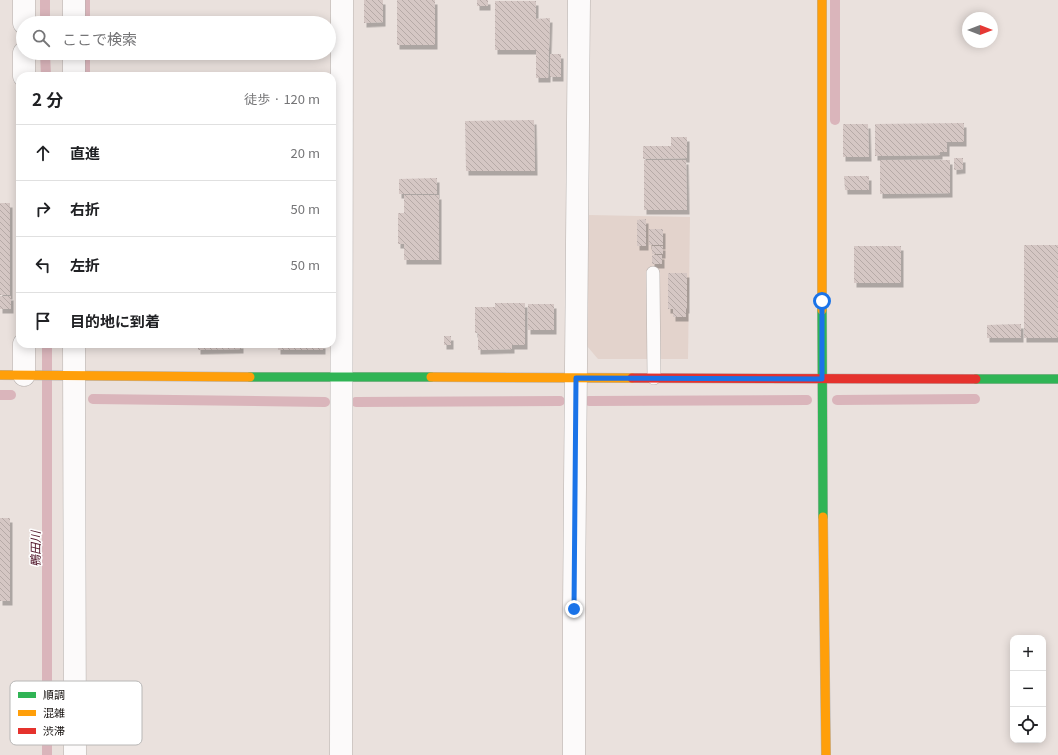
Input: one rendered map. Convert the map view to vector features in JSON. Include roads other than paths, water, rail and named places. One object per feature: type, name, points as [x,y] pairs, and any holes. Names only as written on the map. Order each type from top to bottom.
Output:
[{"type":"street","points":[[24,0],[24,16]]},
{"type":"street","points":[[74,0],[74,16]]},
{"type":"street","points":[[341,755],[342,0]]},
{"type":"street","points":[[574,755],[579,0]]},
{"type":"street","points":[[822,0],[822,379],[826,755]]},
{"type":"street","points":[[24,60],[24,72]]},
{"type":"street","points":[[74,60],[74,72]]},
{"type":"street","points":[[25,348],[28,375]]},
{"type":"street","points":[[73,348],[66,376],[73,681]]},
{"type":"street","points":[[0,375],[1058,379]]},
{"type":"street","points":[[75,745],[75,755]]},
{"type":"lane","points":[[653,273],[654,378]]},
{"type":"waterway","name":"鴨田川","points":[[45,0],[45,16]]},
{"type":"waterway","points":[[85,0],[85,16]]},
{"type":"waterway","points":[[835,0],[835,120]]},
{"type":"waterway","name":"鴨田川","points":[[45,60],[46,72]]},
{"type":"waterway","points":[[85,60],[85,72]]},
{"type":"waterway","name":"鴨田川","points":[[47,348],[47,681]]},
{"type":"waterway","points":[[0,395],[11,395]]},
{"type":"waterway","points":[[93,399],[325,402]]},
{"type":"waterway","points":[[837,400],[975,399]]},
{"type":"waterway","points":[[589,401],[807,400]]},
{"type":"waterway","points":[[356,402],[560,401]]},
{"type":"waterway","name":"鴨田川","points":[[47,745],[47,755]]}]
